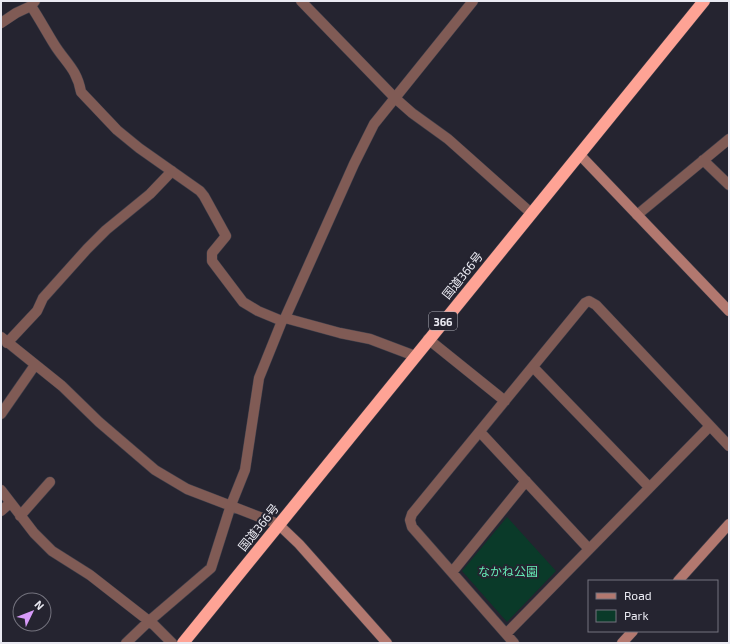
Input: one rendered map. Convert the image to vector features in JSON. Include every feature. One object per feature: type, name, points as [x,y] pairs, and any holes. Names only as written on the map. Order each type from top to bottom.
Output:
[{"type":"highway","name":"国道366号","points":[[183,643],[278,524],[704,1]]},
{"type":"street","points":[[301,1],[395,98],[412,113],[448,138],[531,213]]},
{"type":"street","points":[[126,643],[211,568],[231,505],[245,470],[259,378],[354,164],[374,124],[473,1]]},
{"type":"street","points":[[1,23],[33,3],[54,45],[75,72],[81,92],[117,130],[139,148],[200,191],[226,236],[212,254],[212,261],[243,302],[258,311],[284,320],[370,339],[415,356]]},
{"type":"street","points":[[637,215],[729,139]]},
{"type":"street","points":[[580,155],[729,311]]},
{"type":"street","points":[[703,160],[729,185]]},
{"type":"street","points":[[172,171],[150,194],[106,230],[87,249],[43,298],[37,311],[3,341],[62,386],[99,422],[155,470],[187,488],[278,524],[299,544],[386,643]]},
{"type":"street","points":[[514,643],[412,526],[410,520],[412,514],[587,301],[596,305],[729,446]]},
{"type":"street","points":[[428,340],[504,401]]},
{"type":"street","points":[[1,414],[35,366]]},
{"type":"street","points":[[533,367],[648,488]]},
{"type":"street","points":[[506,634],[710,426]]},
{"type":"street","points":[[480,432],[589,549]]},
{"type":"street","points":[[20,516],[50,482]]},
{"type":"street","points":[[453,572],[526,482]]},
{"type":"street","points":[[1,490],[34,533],[52,551],[90,575],[148,622],[154,625],[172,643]]},
{"type":"street","points":[[1,511],[10,503]]},
{"type":"street","points":[[679,580],[729,524]]},
{"type":"street","points":[[622,643],[632,632]]},
{"type":"green space","name":"なかね公園","points":[[507,517],[556,571],[507,622],[462,571]]}]
